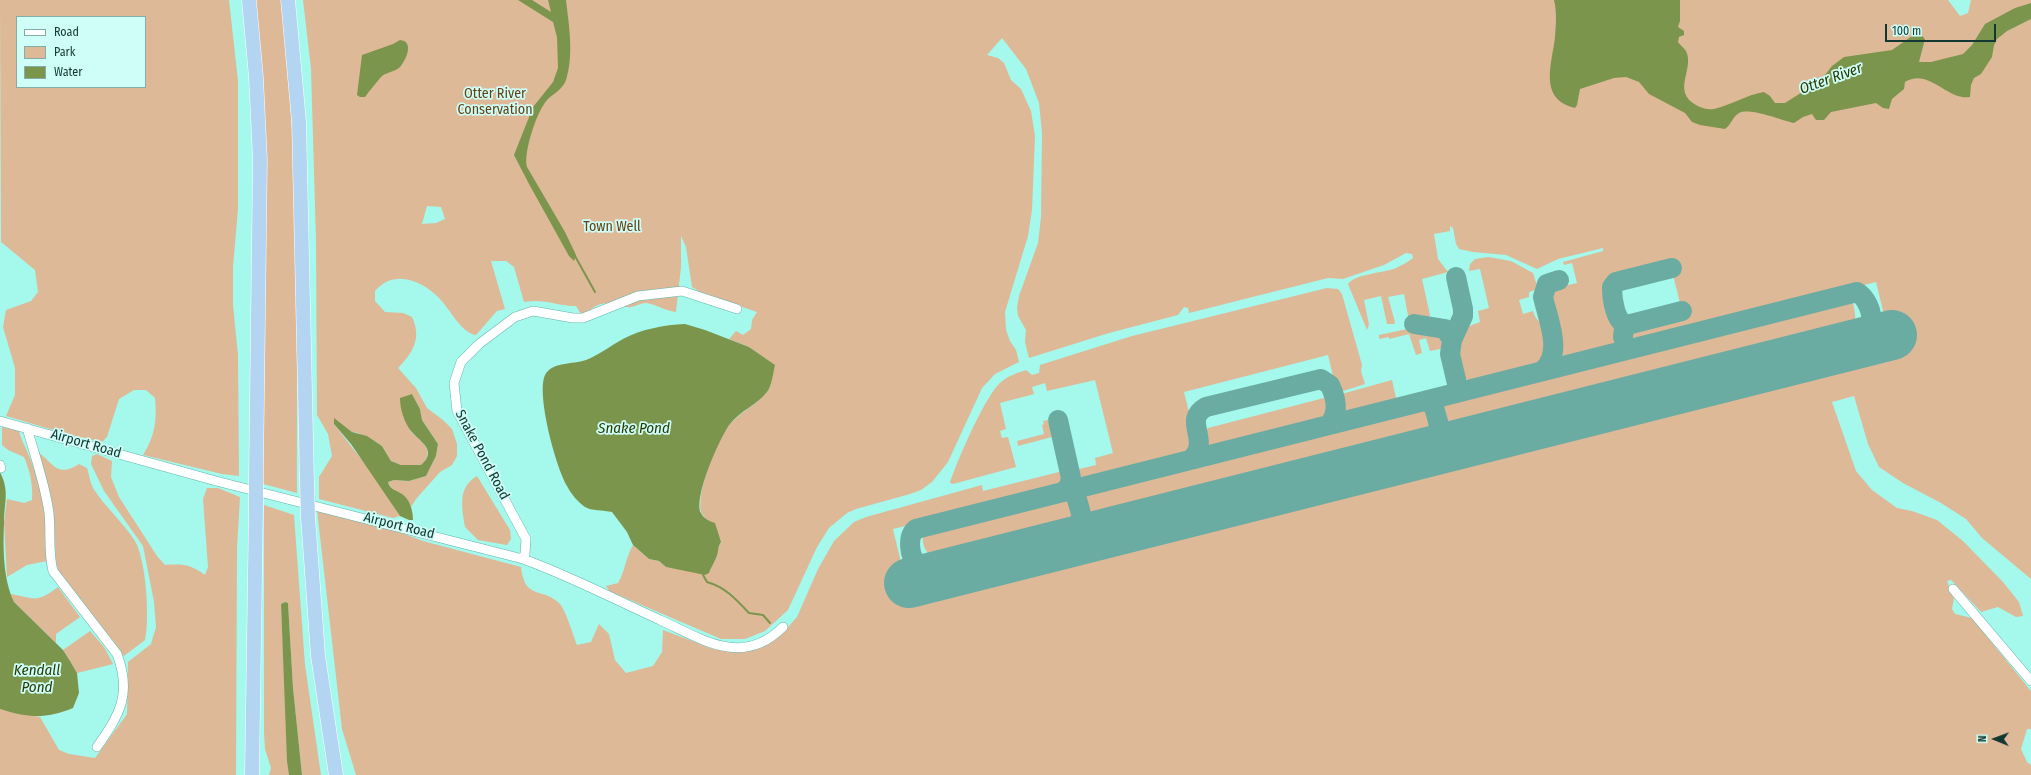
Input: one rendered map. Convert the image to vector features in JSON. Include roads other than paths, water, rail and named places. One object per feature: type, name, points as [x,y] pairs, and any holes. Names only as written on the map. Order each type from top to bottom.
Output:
[{"type":"highway","points":[[249,0],[256,77],[260,160],[252,775]]},
{"type":"highway","points":[[288,0],[299,122],[308,517],[318,656],[336,775]]},
{"type":"street","name":"Snake Pond Road","points":[[523,559],[526,539],[457,411],[453,392],[454,383],[461,362],[479,344],[515,317],[533,311],[573,318],[583,318],[638,296],[682,291],[737,309]]},
{"type":"street","name":"Airport Road","points":[[0,421],[216,481],[523,559],[552,570],[686,632],[722,646],[742,647],[760,643],[774,636],[783,627]]},
{"type":"street","points":[[27,428],[48,507],[51,526],[51,564],[53,571],[117,654],[121,664],[125,687],[122,704],[115,721],[97,747]]},
{"type":"street","points":[[1953,589],[2031,681]]},
{"type":"water","points":[[518,0],[532,0],[551,12],[548,0],[566,0],[570,40],[570,61],[566,80],[563,86],[547,100],[539,113],[529,143],[526,161],[527,167],[565,232],[576,255],[574,261],[569,256],[514,155],[533,107],[553,82],[558,68],[557,37],[553,22]]},
{"type":"water","name":"Otter River","points":[[1554,0],[1680,0],[1680,21],[1678,27],[1684,31],[1684,35],[1679,37],[1678,42],[1686,51],[1688,58],[1684,87],[1685,93],[1696,105],[1709,109],[1714,109],[1751,95],[1764,92],[1770,96],[1775,103],[1785,103],[1821,80],[1832,66],[1844,57],[1892,50],[1912,36],[1920,34],[1925,39],[1919,62],[1931,62],[1963,54],[1972,45],[1985,24],[2015,8],[2031,3],[2031,19],[2007,31],[1997,39],[1994,45],[1992,57],[1981,74],[1974,78],[1971,85],[1970,97],[1962,97],[1954,94],[1930,81],[1913,79],[1905,82],[1904,89],[1892,99],[1889,109],[1883,108],[1876,103],[1831,112],[1824,120],[1816,120],[1812,114],[1803,117],[1794,123],[1758,113],[1744,112],[1739,113],[1725,129],[1700,125],[1692,122],[1685,113],[1649,94],[1639,82],[1626,77],[1614,78],[1580,89],[1575,108],[1563,103],[1556,97],[1552,89],[1550,79],[1556,28]]},
{"type":"water","points":[[400,40],[407,44],[408,51],[405,60],[400,67],[381,77],[365,97],[360,97],[357,95],[362,55]]},
{"type":"water","name":"Snake Pond","points":[[685,324],[749,347],[775,365],[771,383],[767,392],[730,424],[714,454],[704,482],[700,505],[701,513],[707,520],[715,523],[721,542],[717,556],[709,573],[705,575],[666,567],[659,561],[649,559],[633,545],[627,532],[612,512],[588,508],[577,500],[567,486],[553,448],[548,431],[543,398],[545,375],[553,367],[586,360],[623,339],[645,330],[669,325]]},
{"type":"water","points":[[412,394],[420,409],[422,420],[438,444],[436,456],[426,476],[409,481],[394,480],[388,482],[392,488],[405,496],[409,502],[412,509],[413,520],[409,520],[400,516],[351,444],[334,424],[334,418],[352,432],[367,436],[382,446],[391,461],[401,465],[421,465],[426,460],[428,451],[426,446],[406,424],[400,402],[400,398]]},
{"type":"water","name":"Kendall Pond","points":[[0,472],[6,491],[4,553],[10,593],[14,602],[63,650],[77,673],[79,693],[73,708],[63,712],[45,716],[28,716],[0,709]]},
{"type":"water","points":[[285,602],[288,603],[293,688],[302,775],[289,775],[287,761],[281,604]]},
{"type":"waterway","points":[[575,256],[595,292]]},
{"type":"waterway","points":[[703,575],[707,582],[725,590],[749,613],[763,615],[770,623]]},
{"type":"park label","name":"Otter River Conservation","points":[[495,102]]},
{"type":"park label","name":"Town Well","points":[[612,227]]}]
